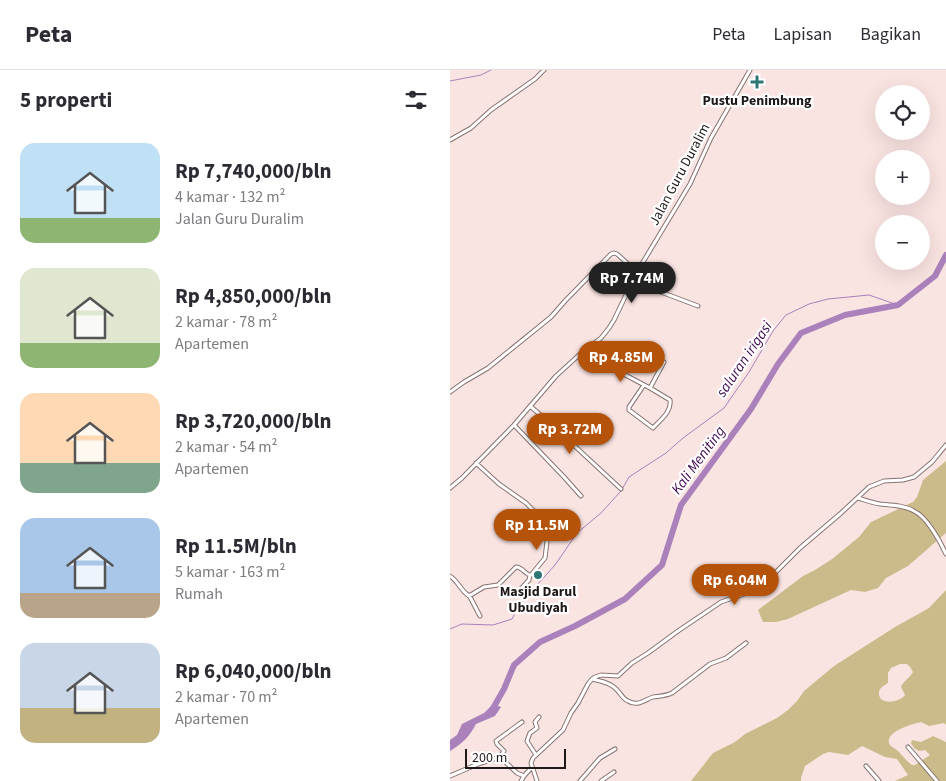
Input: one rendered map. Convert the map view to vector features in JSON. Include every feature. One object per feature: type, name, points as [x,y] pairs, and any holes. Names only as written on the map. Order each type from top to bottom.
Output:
[{"type":"street","points":[[450,140],[471,128],[491,110],[535,79],[544,70]]},
{"type":"street","name":"Jalan Guru Duralim","points":[[450,488],[514,425],[556,376],[601,338],[609,328],[637,272],[690,184],[711,138],[750,70]]},
{"type":"street","points":[[450,392],[488,368],[551,316],[611,254],[617,254],[637,272]]},
{"type":"street","points":[[631,284],[661,292],[698,306]]},
{"type":"street","points":[[585,350],[614,369],[650,388],[670,400],[671,402],[662,420],[653,428],[630,412],[629,409],[644,385]]},
{"type":"street","points":[[650,388],[664,362]]},
{"type":"street","points":[[530,406],[621,489]]},
{"type":"street","points":[[514,425],[581,496]]},
{"type":"street","points":[[537,781],[531,763],[536,755],[563,730],[592,679],[601,675],[618,676],[634,662],[721,602],[761,588],[800,548],[869,487],[878,482],[914,478],[932,462],[946,445]]},
{"type":"street","points":[[476,463],[499,484],[526,503],[546,524],[548,534],[544,558],[518,592]]},
{"type":"street","points":[[858,498],[914,510],[932,530],[946,554]]},
{"type":"street","points":[[450,576],[467,596],[484,587],[498,585],[517,567],[530,575]]},
{"type":"street","points":[[470,595],[480,616]]},
{"type":"street","points":[[592,679],[612,686],[628,701],[640,703],[652,698],[666,696],[676,691],[710,664],[726,658],[746,643]]},
{"type":"street","points":[[536,755],[527,740],[530,733],[538,728],[535,722],[539,717]]},
{"type":"street","points":[[450,776],[500,757],[504,750],[496,741],[522,722]]},
{"type":"street","points":[[908,747],[937,781]]},
{"type":"street","points":[[580,781],[600,758],[615,749]]},
{"type":"street","points":[[500,757],[517,773],[524,776]]},
{"type":"street","points":[[521,781],[532,766]]},
{"type":"street","points":[[866,766],[879,781]]},
{"type":"street","points":[[601,781],[614,772]]},
{"type":"shaded area","points":[[946,461],[946,533],[908,566],[886,578],[878,588],[865,592],[851,590],[788,619],[776,622],[763,622],[758,610],[803,576],[832,559],[859,537],[871,522],[913,502],[917,497],[923,480]]},
{"type":"shaded area","points":[[946,590],[946,725],[944,723],[929,726],[921,722],[912,724],[892,735],[889,743],[912,765],[915,765],[930,755],[925,750],[919,751],[914,748],[911,743],[912,740],[921,742],[933,736],[946,742],[946,781],[895,781],[908,775],[897,759],[885,757],[862,746],[848,755],[829,752],[823,754],[805,766],[801,781],[691,781],[713,753],[777,718],[797,701],[804,691],[834,666],[895,627],[929,608]],"holes":[[[900,664],[907,664],[913,672],[901,687],[905,695],[888,702],[880,698],[879,692],[888,683],[888,673],[891,668]]]},
{"type":"shaded area","points":[[493,704],[501,707],[495,716],[476,724],[465,739],[450,751],[450,740],[457,735],[462,724],[484,713]]},
{"type":"waterway","name":"saluran irigasi","points":[[450,81],[481,75],[491,70]]},
{"type":"waterway","name":"Kali Meniting","points":[[492,710],[504,689],[514,665],[540,642],[575,626],[625,599],[662,565],[681,505],[751,409],[778,364],[801,333],[845,315],[898,305],[935,276],[946,255]]},
{"type":"waterway","name":"saluran irigasi","points":[[450,629],[462,624],[493,625],[512,619],[520,604],[555,565],[577,533],[601,513],[621,491],[629,477],[666,453],[724,408],[749,372],[773,331],[786,315],[809,304],[828,299],[869,295],[898,305]]},
{"type":"place","name":"Pustu Penimbung","points":[[757,82]]},
{"type":"place","name":"Masjid Darul Ubudiyah","points":[[538,575]]}]
